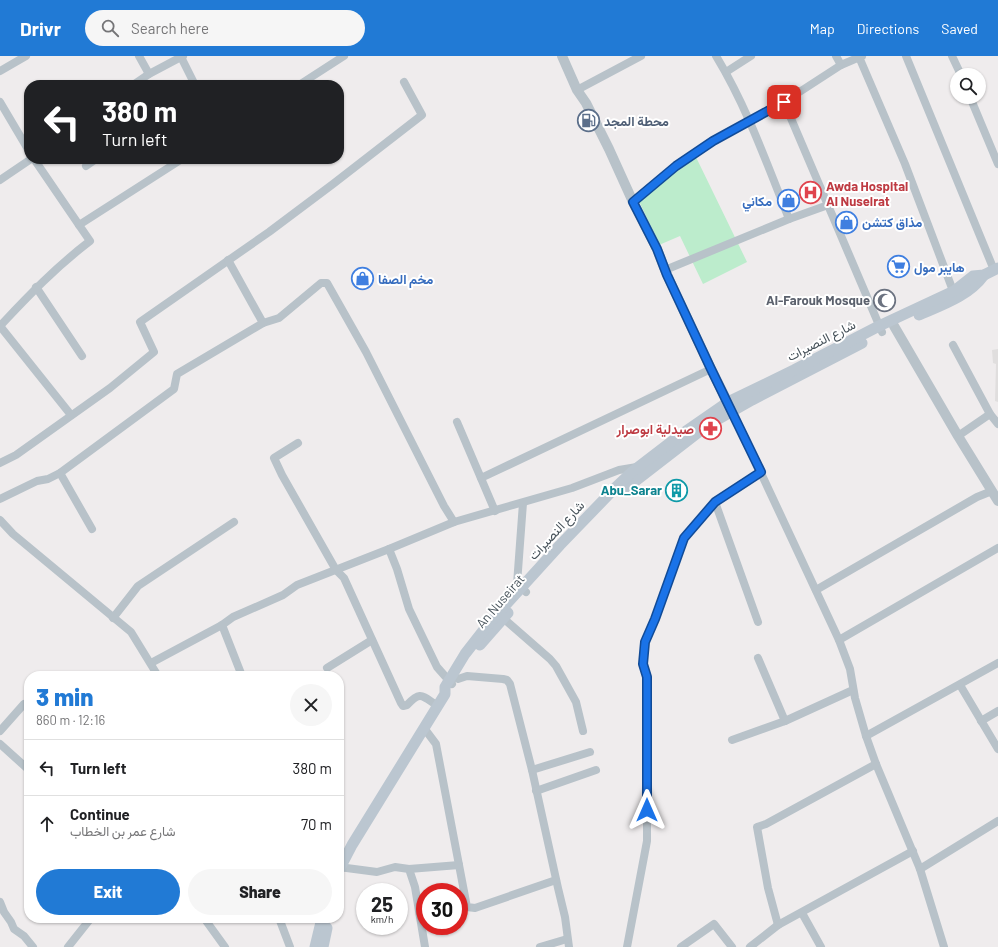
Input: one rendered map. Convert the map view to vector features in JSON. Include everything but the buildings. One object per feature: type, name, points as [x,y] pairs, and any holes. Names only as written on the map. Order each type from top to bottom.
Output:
[{"type":"main road","name":"شارع النصيرات","points":[[880,329],[894,326],[955,295],[973,276],[984,276],[996,269]]},
{"type":"main road","name":"شارع النصيرات","points":[[730,407],[880,329],[955,295]]},
{"type":"main road","name":"An Nuseirat","points":[[438,706],[453,681],[503,618],[523,590],[610,502],[630,484],[644,468],[708,425],[730,407]]},
{"type":"main road","points":[[453,681],[465,654],[479,635],[523,590]]},
{"type":"main road","points":[[344,859],[438,706]]},
{"type":"main road","points":[[315,947],[321,923]]},
{"type":"main road","points":[[323,947],[327,923]]},
{"type":"street","points":[[0,71],[26,56]]},
{"type":"street","points":[[139,56],[149,74]]},
{"type":"street","points":[[140,80],[182,56],[193,80]]},
{"type":"street","points":[[306,80],[344,56]]},
{"type":"street","points":[[562,56],[577,90],[586,103],[657,249],[665,270],[711,369],[761,472],[839,640],[850,670],[853,690],[866,736],[876,764],[920,869],[944,947]]},
{"type":"street","points":[[577,90],[641,56]]},
{"type":"street","points":[[716,56],[726,72],[750,121],[789,220]]},
{"type":"street","points":[[726,72],[751,56]]},
{"type":"street","points":[[836,56],[841,65]]},
{"type":"street","points":[[906,56],[996,269]]},
{"type":"street","points":[[952,56],[957,68]]},
{"type":"street","points":[[633,202],[676,166],[713,141],[784,102],[841,65],[860,57],[905,164],[955,295]]},
{"type":"street","points":[[0,463],[16,455],[110,388],[154,352],[140,322],[333,184],[422,115],[404,82]]},
{"type":"street","points":[[0,102],[24,141]]},
{"type":"street","points":[[784,102],[880,329]]},
{"type":"street","points":[[973,104],[998,164]]},
{"type":"street","points":[[0,180],[24,164]]},
{"type":"street","points":[[37,164],[90,241],[65,260],[36,287],[0,326],[71,415]]},
{"type":"street","points":[[80,225],[174,164]]},
{"type":"street","points":[[665,270],[828,205]]},
{"type":"street","points":[[228,260],[263,323]]},
{"type":"street","points":[[0,500],[37,481],[48,479],[60,473],[174,389],[177,374],[263,323],[279,318],[321,283],[328,284],[366,352],[444,506],[454,522]]},
{"type":"street","points":[[36,287],[82,356]]},
{"type":"street","points":[[894,326],[998,501]]},
{"type":"street","points":[[953,345],[990,414],[998,424]]},
{"type":"street","points":[[481,478],[711,369]]},
{"type":"street","points":[[958,436],[990,414]]},
{"type":"street","points":[[457,422],[495,511]]},
{"type":"street","points":[[298,443],[274,458],[282,475],[336,570],[344,578],[401,703],[403,706],[407,705],[414,698],[422,695],[438,706]]},
{"type":"street","points":[[151,663],[222,625],[233,617],[283,594],[298,585],[454,522],[572,488],[619,470],[644,468]]},
{"type":"street","points":[[627,947],[647,841],[647,677],[643,664],[645,642],[655,619],[684,538],[715,502],[761,472]]},
{"type":"street","points":[[60,473],[92,529]]},
{"type":"street","points":[[816,590],[977,497],[992,491]]},
{"type":"street","points":[[715,502],[758,622]]},
{"type":"street","points":[[523,503],[517,584],[523,590]]},
{"type":"street","points":[[0,520],[13,534],[131,632],[155,671]]},
{"type":"street","points":[[113,618],[138,586],[234,522]]},
{"type":"street","points":[[839,640],[998,548]]},
{"type":"street","points":[[389,549],[397,569],[409,609],[437,667],[453,681],[467,676],[503,679],[507,680],[510,684],[532,770],[556,880],[566,917],[568,943],[540,947]]},
{"type":"street","points":[[503,618],[556,666],[576,702],[583,731]]},
{"type":"street","points":[[222,625],[240,671]]},
{"type":"street","points":[[327,668],[372,640]]},
{"type":"street","points":[[758,658],[785,721]]},
{"type":"street","points":[[866,736],[998,663]]},
{"type":"street","points":[[960,685],[998,750]]},
{"type":"street","points":[[732,740],[785,721],[853,690]]},
{"type":"street","points":[[0,731],[24,704]]},
{"type":"street","points":[[981,721],[998,711]]},
{"type":"street","points":[[424,728],[436,744],[467,908],[475,908],[556,880]]},
{"type":"street","points":[[0,744],[24,766]]},
{"type":"street","points":[[532,770],[590,752]]},
{"type":"street","points":[[778,925],[768,888],[757,827],[766,824],[876,764]]},
{"type":"street","points":[[536,791],[596,770]]},
{"type":"street","points":[[920,869],[998,821]]},
{"type":"street","points":[[750,947],[778,925],[913,851]]},
{"type":"street","points":[[344,868],[362,869],[377,872],[394,867],[409,869],[459,866]]},
{"type":"street","points":[[409,869],[415,888],[424,947]]},
{"type":"street","points":[[0,902],[14,929],[24,936],[34,947]]},
{"type":"street","points":[[802,913],[821,947]]},
{"type":"street","points":[[68,947],[87,923]]},
{"type":"street","points":[[208,923],[225,947]]},
{"type":"street","points":[[281,923],[290,947]]},
{"type":"street","points":[[681,947],[714,924],[732,947]]},
{"type":"shaded area","name":"Awda Hospital Al Nuseirat","points":[[812,181],[820,202],[811,206],[802,185]]},
{"type":"shaded area","points":[[998,349],[998,402],[995,401],[996,364],[993,363],[992,350]]},
{"type":"green space","points":[[694,153],[747,262],[703,284],[680,236],[659,245],[638,199]]},
{"type":"place","name":"محطة المجد","points":[[589,121]]},
{"type":"place","name":"Awda Hospital Al Nuseirat","points":[[811,193]]},
{"type":"place","name":"مكاني","points":[[788,201]]},
{"type":"place","name":"مذاق كتشن","points":[[846,222]]},
{"type":"place","name":"هايبر مول","points":[[898,267]]},
{"type":"place","name":"مخم الصفا","points":[[362,279]]},
{"type":"place","name":"Al-Farouk Mosque","points":[[885,300]]},
{"type":"place","name":"صيدلية ابوصرار","points":[[710,429]]},
{"type":"place","name":"Abu_Sarar","points":[[677,490]]},
{"type":"route","points":[[647,810],[647,677],[643,664],[645,642],[655,619],[684,538],[715,502],[761,472],[667,275],[657,249],[633,202],[676,166],[713,141],[784,102]]}]
